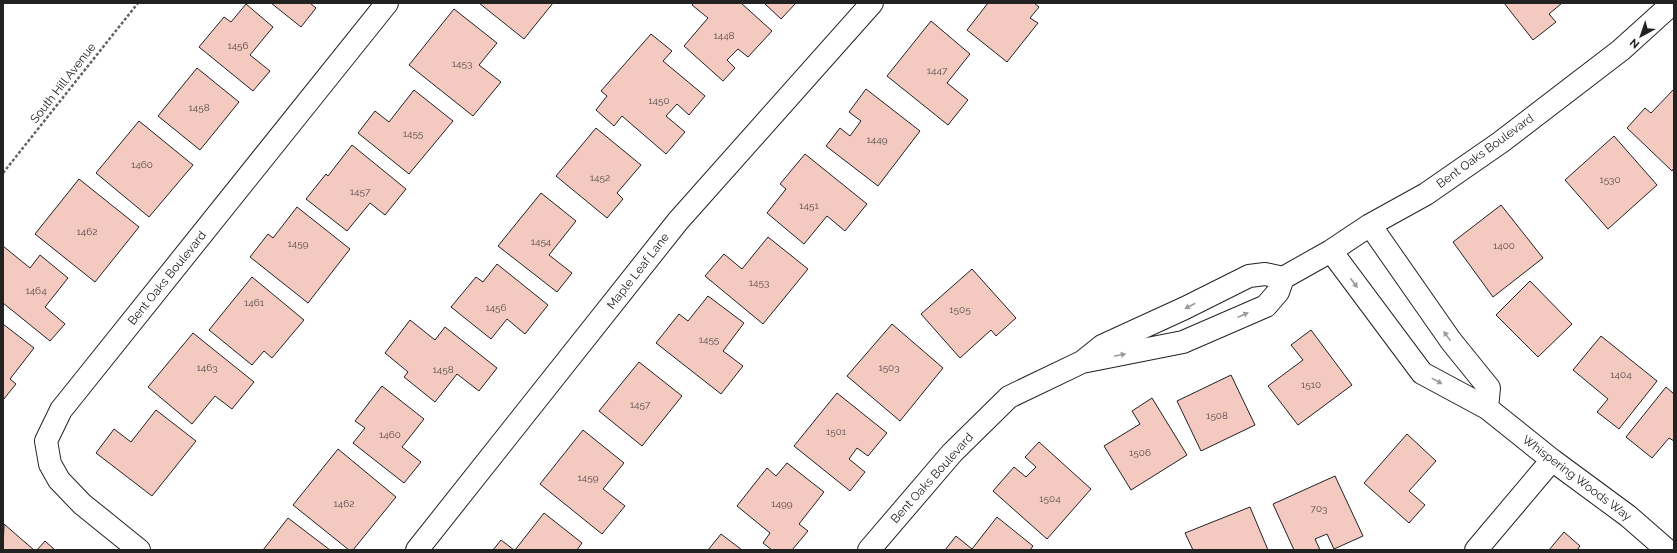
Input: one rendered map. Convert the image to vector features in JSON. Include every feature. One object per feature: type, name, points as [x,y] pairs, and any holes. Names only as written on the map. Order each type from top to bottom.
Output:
[{"type":"street","name":"Bent Oaks Boulevard","points":[[140,550],[82,504],[59,480],[50,464],[46,441],[61,410],[387,3]]},
{"type":"street","name":"Maple Leaf Lane","points":[[417,550],[678,221],[872,3]]},
{"type":"street","name":"Bent Oaks Boulevard","points":[[1082,362],[1183,342],[1266,306],[1278,292],[1283,278],[1331,251],[1370,225],[1426,194],[1501,142],[1621,50],[1673,3]]},
{"type":"street","points":[[1370,225],[1451,341],[1489,388],[1487,408]]},
{"type":"street","name":"Whispering Woods Way","points":[[1331,251],[1422,373],[1487,408],[1552,460],[1628,516],[1667,550]]},
{"type":"street","name":"Bent Oaks Boulevard","points":[[869,550],[952,453],[1009,397],[1082,362],[1102,346],[1185,308],[1249,276],[1265,274],[1283,278]]},
{"type":"street","points":[[1476,550],[1552,460]]},
{"type":"path","name":"South Hill Avenue","points":[[3,173],[138,3]]},
{"type":"building","points":[[271,3],[310,3],[316,8],[301,27]]},
{"type":"building","points":[[479,3],[553,3],[524,39]]},
{"type":"building","points":[[694,3],[741,3],[772,31],[748,57],[738,49],[727,60],[735,68],[723,81],[684,46],[708,18],[692,5]]},
{"type":"building","points":[[764,3],[796,3],[781,19]]},
{"type":"building","points":[[988,3],[1034,3],[1039,7],[1030,18],[1038,23],[1007,62],[967,30]]},
{"type":"building","points":[[1504,3],[1562,3],[1549,14],[1556,22],[1533,40]]},
{"type":"building","points":[[246,4],[273,27],[250,55],[270,71],[253,91],[199,47],[224,17],[231,22]]},
{"type":"building","points":[[454,9],[497,43],[479,65],[501,82],[473,116],[409,65]]},
{"type":"building","points":[[931,21],[970,54],[947,83],[968,100],[948,125],[887,76]]},
{"type":"building","points":[[651,34],[672,51],[663,61],[705,96],[689,115],[677,104],[666,116],[685,132],[666,154],[622,116],[614,126],[596,110],[607,96],[601,91]]},
{"type":"building","points":[[197,68],[239,102],[200,150],[158,116]]},
{"type":"building","points":[[866,89],[920,131],[878,186],[826,146],[840,128],[850,136],[861,121],[849,112]]},
{"type":"building","points":[[1674,89],[1674,168],[1672,171],[1627,128],[1645,108],[1651,113]]},
{"type":"building","points":[[414,90],[453,121],[409,174],[358,133],[375,111],[389,122]]},
{"type":"building","points":[[139,121],[193,165],[149,217],[96,173]]},
{"type":"building","points":[[596,128],[641,165],[617,193],[623,199],[607,218],[556,176]]},
{"type":"building","points":[[1614,136],[1657,185],[1608,229],[1565,180]]},
{"type":"building","points":[[352,145],[406,189],[385,215],[370,203],[347,231],[306,199],[326,174],[328,176]]},
{"type":"building","points":[[805,154],[867,204],[845,231],[827,216],[804,244],[767,213],[786,189],[780,184]]},
{"type":"building","points":[[79,179],[139,227],[95,282],[35,234]]},
{"type":"building","points":[[541,193],[576,221],[549,255],[572,273],[557,292],[498,246]]},
{"type":"building","points":[[1501,205],[1543,258],[1493,297],[1453,242]]},
{"type":"building","points":[[297,207],[350,249],[308,303],[250,257],[268,234],[273,238]]},
{"type":"building","points":[[768,237],[808,269],[763,324],[705,276],[724,254],[742,269]]},
{"type":"building","points":[[3,246],[30,268],[40,255],[68,278],[45,307],[65,324],[50,341],[3,303]]},
{"type":"building","points":[[497,264],[548,305],[525,334],[507,319],[491,339],[451,307],[476,277],[483,282]]},
{"type":"building","points":[[972,269],[1016,318],[996,336],[991,330],[960,358],[921,314]]},
{"type":"building","points":[[252,277],[304,320],[272,358],[264,351],[252,365],[209,330]]},
{"type":"building","points":[[1530,281],[1572,324],[1538,357],[1496,315]]},
{"type":"building","points":[[708,296],[744,323],[723,351],[743,366],[721,394],[656,343],[679,314],[688,321]]},
{"type":"building","points":[[410,320],[435,340],[445,327],[497,368],[479,391],[457,374],[435,402],[404,377],[408,372],[385,353]]},
{"type":"building","points":[[3,324],[34,348],[10,379],[16,384],[3,400]]},
{"type":"building","points":[[892,324],[943,368],[900,421],[847,376]]},
{"type":"building","points":[[1311,330],[1352,385],[1298,425],[1268,386],[1303,360],[1291,345]]},
{"type":"building","points":[[193,333],[254,382],[232,409],[215,396],[192,424],[148,387]]},
{"type":"building","points":[[1601,336],[1657,381],[1619,429],[1597,412],[1608,399],[1573,370]]},
{"type":"building","points":[[639,362],[682,396],[642,446],[599,411]]},
{"type":"building","points":[[1231,375],[1255,425],[1201,451],[1177,401]]},
{"type":"building","points":[[382,386],[424,419],[402,447],[421,462],[404,483],[353,443],[365,428],[355,421]]},
{"type":"building","points":[[1666,387],[1674,394],[1674,441],[1669,438],[1652,458],[1626,437]]},
{"type":"building","points":[[837,393],[887,433],[868,456],[857,448],[849,459],[865,472],[850,491],[794,446]]},
{"type":"building","points":[[1152,398],[1187,455],[1131,490],[1104,446],[1140,424],[1132,411]]},
{"type":"building","points":[[156,410],[196,441],[152,496],[96,453],[114,429],[131,442]]},
{"type":"building","points":[[583,430],[624,463],[603,489],[625,506],[602,534],[540,484]]},
{"type":"building","points":[[1407,434],[1436,461],[1409,491],[1425,505],[1409,523],[1364,483]]},
{"type":"building","points":[[1039,442],[1091,489],[1047,539],[993,491],[1014,467],[1026,477],[1036,467],[1025,457]]},
{"type":"building","points":[[338,449],[396,497],[353,550],[349,550],[293,505]]},
{"type":"building","points":[[787,463],[824,492],[799,524],[808,531],[792,550],[772,550],[763,543],[770,533],[737,506],[767,468],[776,476]]},
{"type":"building","points":[[1335,476],[1363,536],[1334,549],[1327,534],[1315,539],[1320,550],[1294,550],[1273,504]]},
{"type":"building","points":[[1250,507],[1268,550],[1193,550],[1185,533]]},
{"type":"building","points":[[544,513],[582,543],[577,550],[515,550]]},
{"type":"building","points":[[997,517],[1033,546],[1030,550],[945,550],[956,536],[972,549]]},
{"type":"building","points":[[288,518],[330,550],[263,550]]},
{"type":"building","points":[[4,524],[34,550],[3,550]]},
{"type":"building","points":[[1564,532],[1580,546],[1577,550],[1549,550]]},
{"type":"building","points":[[721,534],[742,550],[708,550]]},
{"type":"building","points":[[501,540],[514,550],[493,550]]},
{"type":"building","points":[[45,541],[55,550],[37,550]]}]
